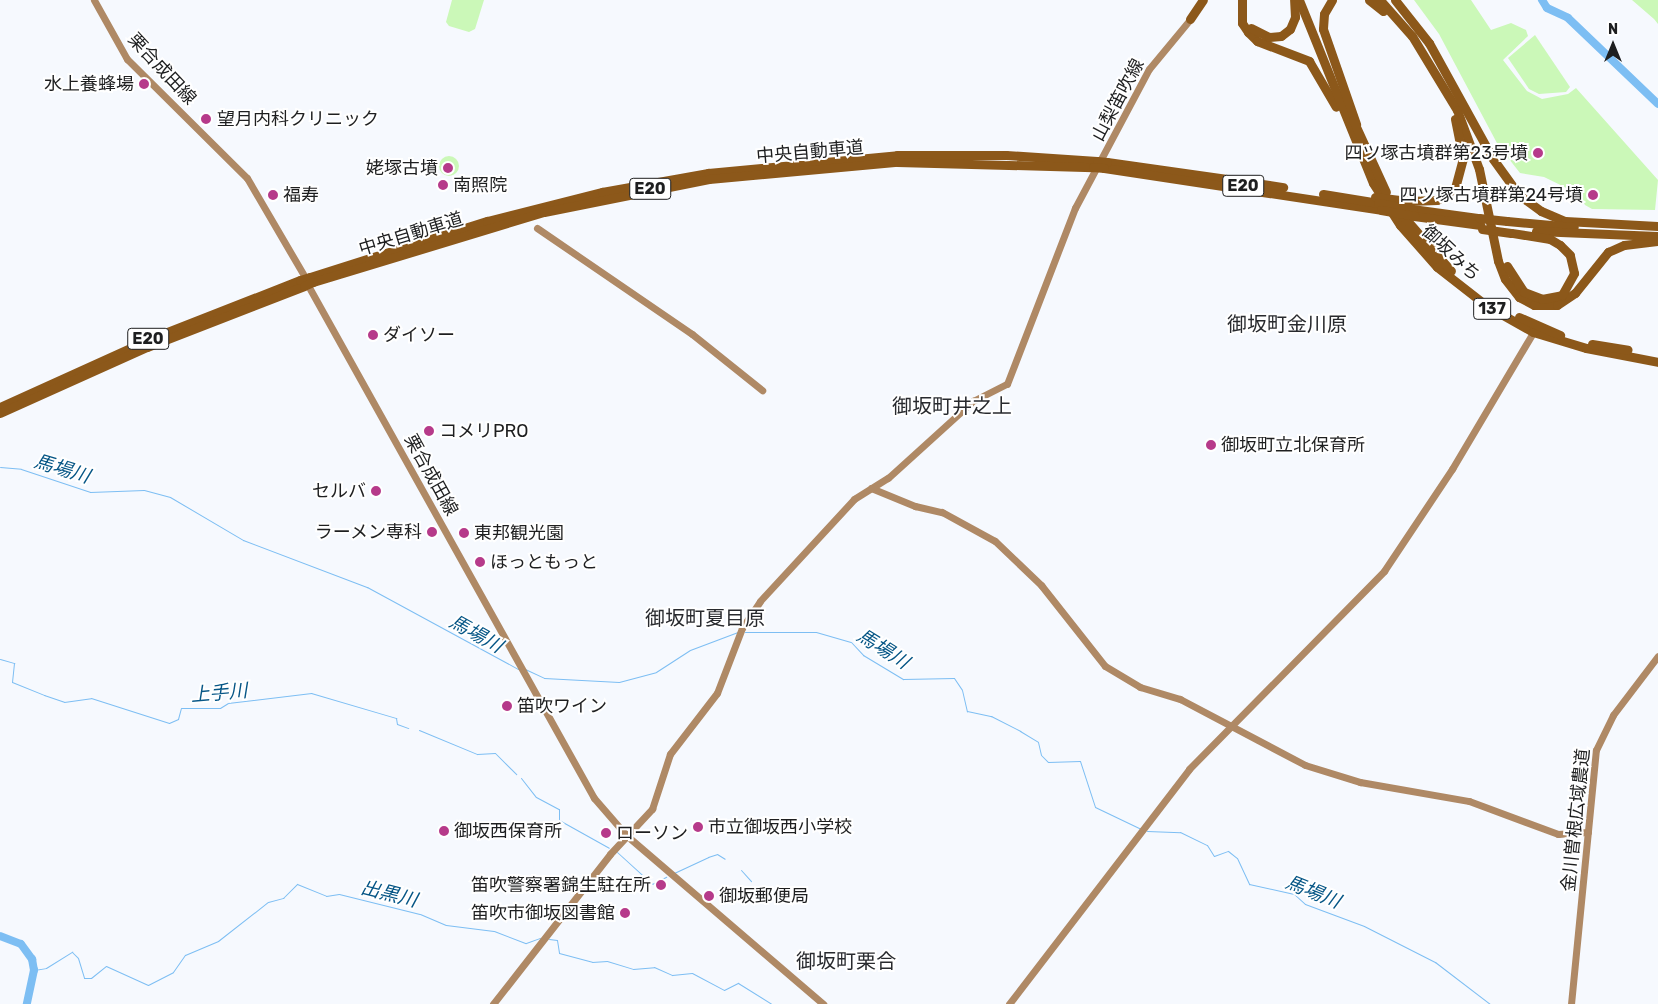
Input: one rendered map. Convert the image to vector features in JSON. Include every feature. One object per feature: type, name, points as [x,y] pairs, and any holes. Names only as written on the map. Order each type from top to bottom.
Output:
[{"type":"highway","points":[[1190,19],[1203,0]]},
{"type":"highway","points":[[1242,0],[1242,23],[1248,32],[1257,41],[1298,54],[1318,71],[1357,141]]},
{"type":"highway","points":[[1247,0],[1244,16],[1249,26],[1269,38],[1290,29],[1295,17],[1294,0]]},
{"type":"highway","name":"御坂みち","points":[[1299,0],[1373,182],[1418,247],[1469,293],[1535,329],[1586,348],[1658,362]]},
{"type":"highway","name":"御坂みち","points":[[1306,0],[1357,141]]},
{"type":"highway","points":[[1332,0],[1324,14],[1323,29],[1357,141]]},
{"type":"highway","points":[[1370,0],[1412,36]]},
{"type":"highway","points":[[1380,0],[1412,36],[1466,131],[1477,161],[1501,269],[1519,297],[1534,305],[1557,305],[1575,293],[1608,252],[1624,245],[1658,241]]},
{"type":"highway","points":[[1387,0],[1429,43]]},
{"type":"highway","points":[[1395,0],[1429,43],[1502,174],[1530,204],[1565,221],[1658,227]]},
{"type":"highway","points":[[1454,87],[1481,158],[1509,274],[1524,292],[1534,298],[1562,295],[1574,273],[1570,255],[1550,239],[1509,228]]},
{"type":"highway","points":[[1378,204],[1411,209],[1444,197],[1455,188],[1461,175],[1462,142],[1444,90]]},
{"type":"highway","name":"中央自動車道","points":[[0,407],[152,338],[307,281],[488,227],[656,188],[828,166],[996,158],[1006,155],[1106,165],[1325,194],[1378,204]]},
{"type":"highway","name":"中央自動車道","points":[[996,158],[1012,163],[1095,164]]},
{"type":"highway","name":"中央自動車道","points":[[1106,165],[1238,186],[1411,209],[1480,224]]},
{"type":"highway","name":"中央自動車道","points":[[1411,209],[1447,221],[1509,228],[1658,236]]},
{"type":"highway","name":"中央自動車道","points":[[1509,228],[1658,227]]},
{"type":"highway","name":"中央自動車道","points":[[0,413],[147,347],[307,281]]},
{"type":"highway","name":"御坂みち","points":[[1535,329],[1588,343],[1658,356]]},
{"type":"street","name":"栗合成田線","points":[[94,0],[127,59],[251,184],[307,281],[594,798],[626,835],[823,1004]]},
{"type":"street","name":"山梨笛吹線","points":[[493,1004],[626,835],[652,809],[670,754],[717,693],[741,631],[760,601],[818,542],[842,510],[930,443],[973,401],[1007,384],[1068,224],[1150,69],[1190,19],[1208,0]]},
{"type":"street","points":[[537,228],[692,334],[762,390]]},
{"type":"street","points":[[1009,1004],[1142,828],[1232,725],[1384,571],[1452,469],[1535,329]]},
{"type":"street","points":[[871,488],[915,506],[942,512],[995,541],[1041,585],[1106,666],[1140,687],[1180,699],[1305,765],[1360,782],[1469,801],[1558,834],[1588,832]]},
{"type":"street","name":"金川曽根広域農道","points":[[1571,1004],[1598,742],[1615,711],[1658,656]]},
{"type":"green space","points":[[452,0],[484,0],[475,29],[469,32],[449,26],[446,22]]},
{"type":"green space","points":[[1414,0],[1471,0],[1491,30],[1511,23],[1526,30],[1528,36],[1503,60],[1527,91],[1542,99],[1568,94],[1576,88],[1658,180],[1655,210],[1592,209],[1585,205],[1579,194],[1544,177],[1520,173],[1498,145],[1439,34]]},
{"type":"green space","points":[[1632,0],[1658,0],[1658,24],[1654,19]]},
{"type":"green space","points":[[1535,35],[1570,87],[1566,92],[1539,94],[1529,89],[1508,58]]},
{"type":"green space","points":[[449,156],[456,159],[459,166],[456,173],[449,176],[442,173],[439,166],[442,159]]},
{"type":"waterway","points":[[1542,0],[1547,8],[1568,18],[1658,104]]},
{"type":"waterway","name":"馬場川","points":[[0,467],[21,469],[90,492],[144,490],[170,497],[243,540],[367,587],[518,669]]},
{"type":"waterway","name":"馬場川","points":[[525,669],[544,678],[619,682],[656,672],[690,650],[738,632]]},
{"type":"waterway","name":"馬場川","points":[[745,632],[816,632],[851,642],[863,655],[903,679],[954,678],[962,690],[967,711],[991,716],[1038,742],[1041,755],[1048,762],[1080,761],[1095,807],[1141,829]]},
{"type":"waterway","name":"上手川","points":[[0,659],[14,663],[12,682],[44,695],[64,702],[91,698],[169,723],[178,719],[181,708],[220,708],[228,703],[311,693],[396,718],[397,724],[408,728]]},
{"type":"waterway","name":"上手川","points":[[419,730],[477,754],[495,753],[516,774]]},
{"type":"waterway","name":"上手川","points":[[521,778],[536,797],[559,809],[559,820],[609,848]]},
{"type":"waterway","name":"馬場川","points":[[1147,831],[1180,832],[1207,845],[1214,856],[1228,851],[1237,858],[1249,884],[1294,894],[1305,904],[1364,926],[1435,962],[1490,1004]]},
{"type":"waterway","name":"上手川","points":[[617,852],[652,884],[666,877]]},
{"type":"waterway","name":"上手川","points":[[674,873],[717,854],[725,859]]},
{"type":"waterway","name":"上手川","points":[[741,870],[751,881]]},
{"type":"waterway","name":"出黒川","points":[[34,970],[46,968],[72,952],[78,958],[84,978],[91,978],[106,966],[148,985],[173,972],[185,955],[218,941],[268,902],[283,898],[297,884],[326,896],[339,894],[420,914],[446,925],[494,931],[526,943],[540,938]]},
{"type":"waterway","points":[[0,936],[21,944],[32,959],[34,970],[27,1004]]},
{"type":"waterway","name":"出黒川","points":[[549,939],[557,940],[559,953],[592,962],[607,961],[633,969],[654,967],[672,975],[692,973],[724,990],[738,983],[771,1004]]},
{"type":"place","name":"水上養蜂場","points":[[144,84]]},
{"type":"place","name":"望月内科クリニック","points":[[206,119]]},
{"type":"place","name":"四ツ塚古墳群第23号墳","points":[[1538,153]]},
{"type":"place","name":"姥塚古墳","points":[[448,168]]},
{"type":"place","name":"南照院","points":[[443,185]]},
{"type":"place","name":"福寿","points":[[273,195]]},
{"type":"place","name":"四ツ塚古墳群第24号墳","points":[[1593,195]]},
{"type":"place","name":"ダイソー","points":[[373,335]]},
{"type":"place","name":"コメリPRO","points":[[429,431]]},
{"type":"place","name":"御坂町立北保育所","points":[[1211,445]]},
{"type":"place","name":"セルバ","points":[[376,491]]},
{"type":"place","name":"ラーメン専科","points":[[432,532]]},
{"type":"place","name":"東邦観光園","points":[[464,533]]},
{"type":"place","name":"ほっともっと","points":[[480,562]]},
{"type":"place","name":"笛吹ワイン","points":[[507,706]]},
{"type":"place","name":"市立御坂西小学校","points":[[698,827]]},
{"type":"place","name":"御坂西保育所","points":[[444,831]]},
{"type":"place","name":"ローソン","points":[[606,833]]},
{"type":"place","name":"笛吹警察署錦生駐在所","points":[[661,885]]},
{"type":"place","name":"御坂郵便局","points":[[709,896]]},
{"type":"place","name":"笛吹市御坂図書館","points":[[625,913]]},
{"type":"district","name":"御坂町金川原","points":[[1287,324]]},
{"type":"district","name":"御坂町井之上","points":[[952,406]]},
{"type":"district","name":"御坂町夏目原","points":[[705,618]]},
{"type":"district","name":"御坂町栗合","points":[[846,961]]}]
